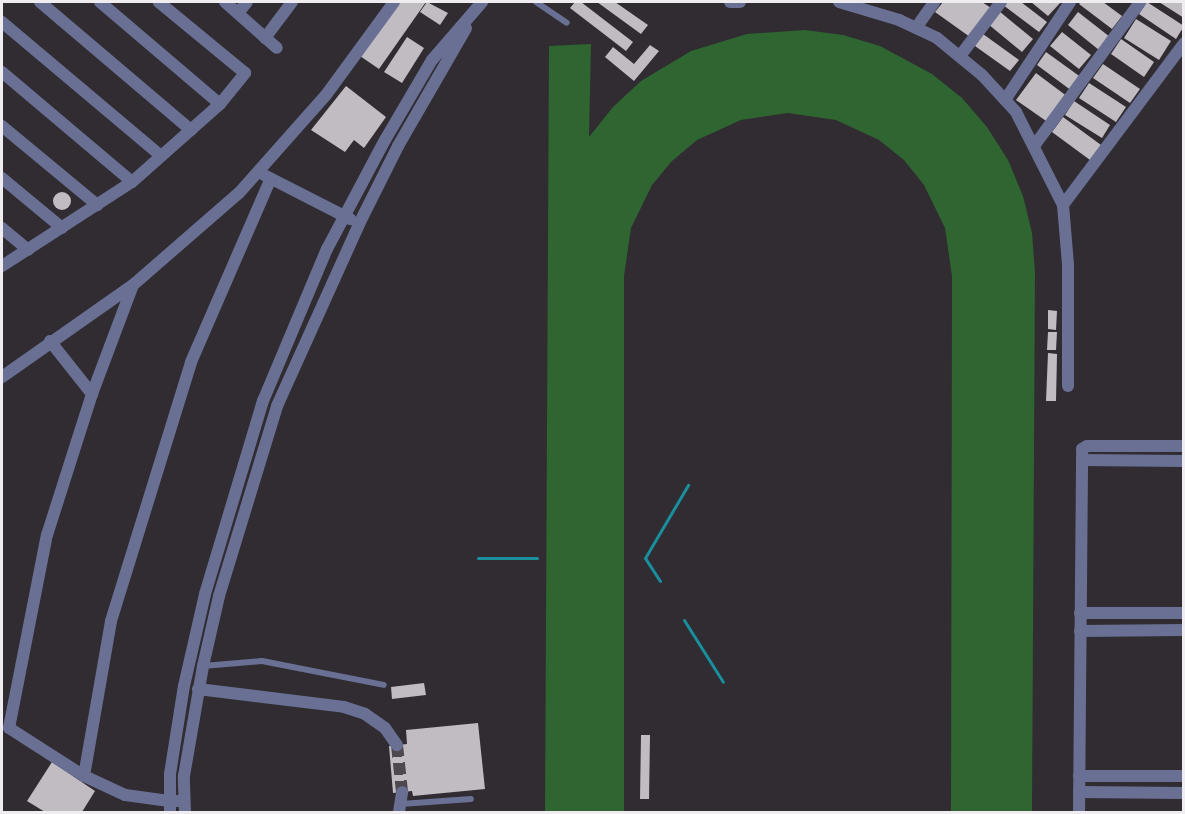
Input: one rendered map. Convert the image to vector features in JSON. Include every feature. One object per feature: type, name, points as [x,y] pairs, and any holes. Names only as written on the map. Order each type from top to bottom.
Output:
[{"type":"street","points":[[40,2],[191,130]]},
{"type":"street","points":[[100,2],[220,104]]},
{"type":"street","points":[[2,266],[132,182],[220,104],[245,73],[159,2]]},
{"type":"street","points":[[225,2],[277,48]]},
{"type":"street","points":[[238,13],[247,2]]},
{"type":"street","points":[[265,38],[292,2]]},
{"type":"street","points":[[2,377],[50,341],[133,285],[239,193],[326,95],[394,2]]},
{"type":"street","points":[[730,2],[740,2]]},
{"type":"street","points":[[839,2],[858,4],[937,38],[960,56],[1016,112],[1063,205],[1068,265],[1068,386]]},
{"type":"street","points":[[916,28],[934,2]]},
{"type":"street","points":[[960,56],[1001,2]]},
{"type":"street","points":[[1005,100],[1070,2]]},
{"type":"street","points":[[1034,146],[1140,2]]},
{"type":"street","points":[[133,285],[92,394],[47,535],[9,728],[84,776],[125,795],[169,807],[185,807],[184,776],[198,689],[219,596],[277,406],[359,224],[398,146],[480,3]]},
{"type":"street","points":[[169,807],[184,686],[205,594],[243,461],[287,341],[327,249],[385,140],[432,60],[480,3]]},
{"type":"street","points":[[2,22],[161,156]]},
{"type":"street","points":[[1063,205],[1184,43]]},
{"type":"street","points":[[2,72],[132,182]]},
{"type":"street","points":[[2,126],[97,206]]},
{"type":"street","points":[[259,171],[270,180],[359,224]]},
{"type":"street","points":[[2,178],[62,228]]},
{"type":"street","points":[[84,776],[111,621],[191,362],[270,180]]},
{"type":"street","points":[[2,228],[28,250]]},
{"type":"street","points":[[50,341],[92,394]]},
{"type":"street","points":[[1079,813],[1082,450],[1087,446],[1184,446]]},
{"type":"street","points":[[1082,460],[1184,462]]},
{"type":"street","points":[[1080,613],[1184,613]]},
{"type":"street","points":[[1080,631],[1184,630]]},
{"type":"street","points":[[198,689],[344,707],[365,714],[385,728],[397,745]]},
{"type":"street","points":[[1079,776],[1184,776]]},
{"type":"street","points":[[1079,792],[1184,793]]},
{"type":"lane","points":[[536,2],[567,22]]},
{"type":"lane","points":[[203,666],[261,662],[384,685]]},
{"type":"lane","points":[[400,803],[471,799]]},
{"type":"green space","points":[[805,30],[843,35],[880,46],[932,74],[962,98],[987,127],[1008,160],[1023,196],[1032,233],[1035,272],[1032,812],[951,812],[952,276],[945,228],[924,185],[904,160],[879,140],[836,120],[788,113],[741,120],[697,140],[672,161],[652,185],[631,228],[624,276],[624,812],[545,812],[549,46],[591,44],[589,137],[613,107],[641,81],[691,51],[747,34]]},
{"type":"building","points":[[399,2],[426,2],[379,69],[360,56]]},
{"type":"building","points":[[427,2],[448,13],[440,25],[420,12]]},
{"type":"building","points":[[575,2],[581,2],[633,42],[626,51],[570,8]]},
{"type":"building","points":[[597,2],[615,2],[648,25],[641,34]]},
{"type":"building","points":[[943,2],[982,2],[991,8],[970,37],[935,12]]},
{"type":"building","points":[[1005,2],[1021,2],[1047,22],[1039,32],[1003,5]]},
{"type":"building","points":[[1031,2],[1061,2],[1048,16]]},
{"type":"building","points":[[1081,2],[1103,2],[1122,16],[1112,29],[1079,4]]},
{"type":"building","points":[[1147,2],[1184,26],[1176,39],[1139,14]]},
{"type":"building","points":[[1159,2],[1184,3],[1184,18]]},
{"type":"building","points":[[999,11],[1033,39],[1022,52],[988,24]]},
{"type":"building","points":[[1078,12],[1110,37],[1099,50],[1068,25]]},
{"type":"building","points":[[1136,19],[1171,41],[1159,60],[1124,38]]},
{"type":"building","points":[[1062,32],[1091,55],[1079,69],[1050,46]]},
{"type":"building","points":[[983,34],[1019,60],[1010,71],[975,46]]},
{"type":"building","points":[[407,37],[424,48],[402,83],[384,72]]},
{"type":"building","points":[[1121,39],[1154,62],[1144,77],[1111,54]]},
{"type":"building","points":[[650,45],[659,51],[634,81],[605,57],[613,47],[634,64]]},
{"type":"building","points":[[1046,52],[1082,78],[1072,91],[1037,65]]},
{"type":"building","points":[[1103,64],[1140,89],[1130,103],[1093,78]]},
{"type":"building","points":[[1036,73],[1068,97],[1049,123],[1016,100]]},
{"type":"building","points":[[1089,83],[1126,107],[1116,122],[1079,98]]},
{"type":"building","points":[[346,86],[386,117],[364,148],[354,140],[345,152],[311,130]]},
{"type":"building","points":[[1074,101],[1110,125],[1102,138],[1065,115]]},
{"type":"building","points":[[1063,117],[1101,145],[1090,160],[1052,132]]},
{"type":"building","points":[[62,192],[68,195],[71,201],[68,207],[62,210],[56,207],[53,201],[56,195]]},
{"type":"building","points":[[1048,310],[1057,311],[1056,330],[1048,329]]},
{"type":"building","points":[[1048,332],[1057,332],[1056,350],[1047,350]]},
{"type":"building","points":[[1048,353],[1057,354],[1056,401],[1046,401]]},
{"type":"building","points":[[424,683],[426,695],[392,699],[391,687]]},
{"type":"building","points":[[478,723],[485,789],[413,796],[412,791],[393,793],[389,746],[407,744],[406,730]]},
{"type":"building","points":[[641,735],[650,735],[649,799],[640,799]]},
{"type":"building","points":[[52,762],[95,791],[82,812],[45,812],[27,801]]},
{"type":"waterway","points":[[660,581],[645,558],[688,485]]},
{"type":"waterway","points":[[478,558],[537,558]]},
{"type":"waterway","points":[[684,620],[723,682]]},
{"type":"tunnel","points":[[397,745],[402,792]]}]
